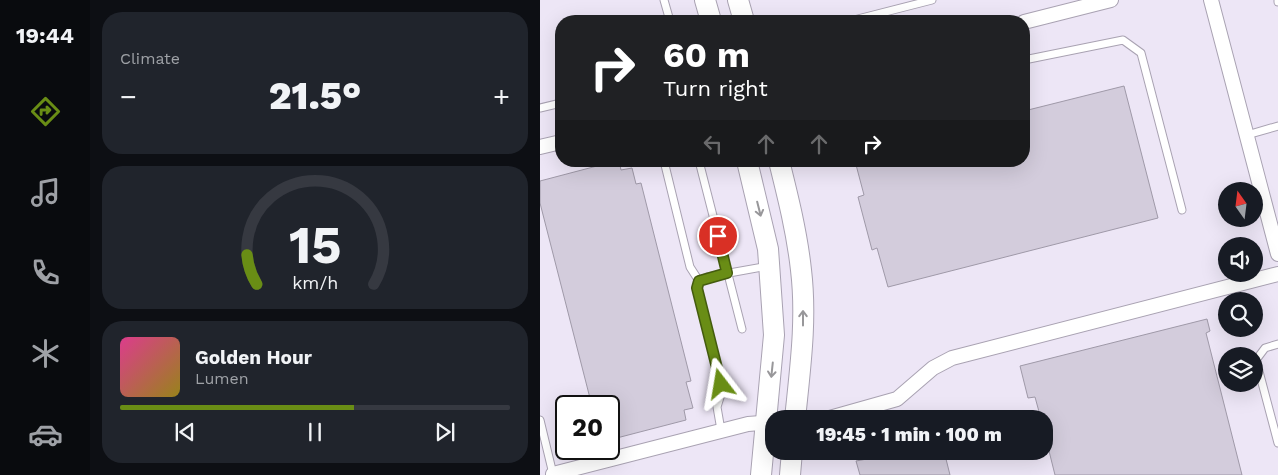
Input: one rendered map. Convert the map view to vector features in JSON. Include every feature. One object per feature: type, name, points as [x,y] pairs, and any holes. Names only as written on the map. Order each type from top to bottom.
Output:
[{"type":"street","points":[[706,0],[710,15]]},
{"type":"street","points":[[738,0],[742,15]]},
{"type":"street","points":[[1030,20],[1111,0]]},
{"type":"street","points":[[1211,0],[1278,254]]},
{"type":"street","points":[[540,147],[555,143]]},
{"type":"street","points":[[748,167],[770,265],[774,335],[771,410]]},
{"type":"street","points":[[781,167],[794,219],[801,271],[803,340],[796,410]]},
{"type":"street","points":[[858,410],[897,399],[933,368],[952,358],[1278,274]]},
{"type":"street","points":[[551,474],[721,430],[765,423]]},
{"type":"street","points":[[760,475],[765,448]]},
{"type":"street","points":[[790,475],[791,460]]},
{"type":"lane","points":[[664,0],[668,15]]},
{"type":"lane","points":[[873,15],[932,0]]},
{"type":"lane","points":[[1030,59],[1123,40],[1141,52],[1182,210]]},
{"type":"lane","points":[[540,108],[555,104]]},
{"type":"lane","points":[[1247,135],[1278,126]]},
{"type":"lane","points":[[665,167],[690,268],[699,281]]},
{"type":"lane","points":[[700,167],[742,329]]},
{"type":"lane","points":[[699,281],[727,273],[770,265]]},
{"type":"lane","points":[[699,281],[697,288],[721,384],[722,391],[717,407],[721,430]]},
{"type":"lane","points":[[1278,344],[1265,348],[1256,360],[1278,443]]},
{"type":"lane","points":[[540,420],[551,474]]},
{"type":"building","points":[[1124,86],[1158,218],[888,287],[877,248],[872,250],[858,197],[864,195],[857,167],[1030,167],[1030,110]]},
{"type":"building","points":[[593,167],[620,167],[621,170],[632,168],[636,184],[641,183],[691,381],[686,382],[693,408],[684,410],[686,420],[620,437],[620,395],[589,395],[540,203],[540,181]]},
{"type":"building","points":[[1207,319],[1210,331],[1206,333],[1218,380],[1218,392],[1221,392],[1242,475],[1055,475],[1051,460],[1053,460],[1053,410],[1039,410],[1035,397],[1028,398],[1020,366]]},
{"type":"building","points":[[946,460],[950,475],[860,475],[856,461]]},
{"type":"route","points":[[718,236],[727,273],[707,277],[699,281],[697,288],[721,384]]}]
